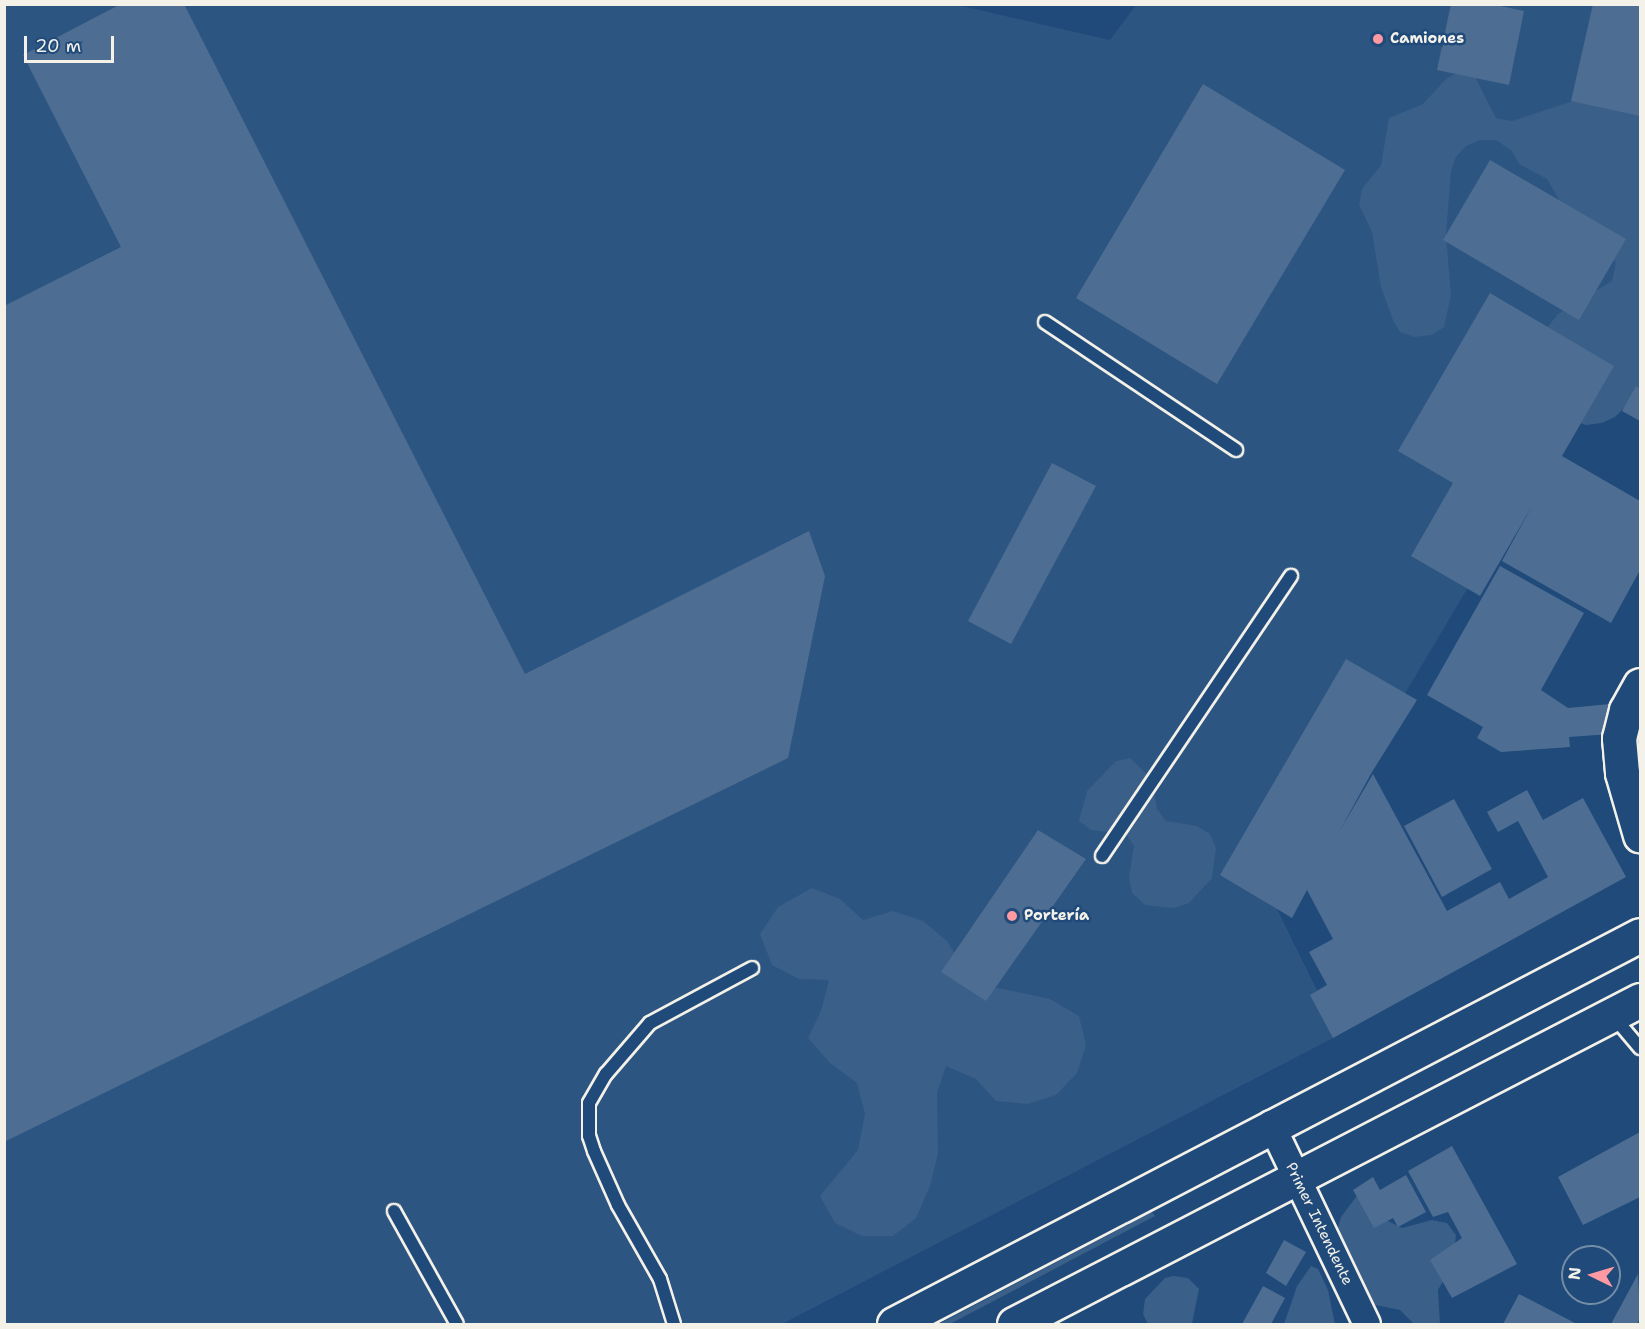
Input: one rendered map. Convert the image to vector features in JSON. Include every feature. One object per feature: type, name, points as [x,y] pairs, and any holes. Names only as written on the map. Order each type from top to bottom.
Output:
[{"type":"main road","points":[[1641,685],[1626,710],[1619,738],[1622,773],[1641,835]]},
{"type":"main road","points":[[894,1324],[1271,1124],[1641,935]]},
{"type":"main road","points":[[1014,1324],[1641,1000]]},
{"type":"street","name":"Primer Intendente","points":[[1271,1124],[1367,1324]]},
{"type":"lane","points":[[1044,322],[1236,450]]},
{"type":"lane","points":[[1102,856],[1291,576]]},
{"type":"lane","points":[[674,1324],[660,1279],[618,1205],[592,1143],[589,1103],[606,1074],[650,1023],[752,968]]},
{"type":"lane","points":[[1612,1015],[1641,1048]]},
{"type":"lane","points":[[394,1211],[457,1324]]},
{"type":"shaded area","points":[[953,4],[1110,40],[1136,5],[1640,5],[1640,298],[1277,909],[1339,1035],[782,1324],[5,1324],[5,5]]},
{"type":"shaded area","points":[[1460,71],[1475,77],[1496,118],[1512,121],[1588,96],[1640,107],[1640,392],[1615,417],[1602,423],[1586,425],[1571,420],[1538,339],[1558,314],[1612,281],[1616,262],[1579,234],[1547,179],[1519,164],[1512,151],[1496,140],[1480,140],[1466,146],[1456,157],[1451,171],[1446,235],[1451,295],[1444,327],[1432,335],[1414,337],[1400,332],[1393,320],[1381,287],[1372,232],[1359,205],[1362,189],[1381,165],[1389,118],[1423,104],[1446,79]]},
{"type":"shaded area","points":[[1130,758],[1151,778],[1157,809],[1166,821],[1197,826],[1210,834],[1216,848],[1212,878],[1189,903],[1174,908],[1145,905],[1132,893],[1129,877],[1134,846],[1126,834],[1091,830],[1079,821],[1087,791],[1116,761]]},
{"type":"shaded area","points":[[812,888],[840,899],[863,920],[893,911],[923,921],[947,941],[962,966],[988,986],[1050,999],[1079,1016],[1086,1045],[1077,1073],[1056,1095],[1028,1104],[996,1101],[976,1079],[946,1066],[937,1093],[938,1153],[930,1186],[916,1218],[893,1236],[862,1236],[835,1223],[820,1196],[858,1150],[865,1114],[857,1083],[830,1063],[808,1038],[821,1011],[829,980],[799,979],[772,965],[760,934],[778,907]]},
{"type":"shaded area","points":[[1356,1197],[1371,1198],[1388,1221],[1402,1228],[1432,1220],[1447,1223],[1456,1235],[1453,1264],[1438,1290],[1440,1324],[1414,1324],[1400,1310],[1371,1304],[1336,1234],[1341,1217]]},
{"type":"shaded area","points":[[1152,1212],[1155,1216],[950,1324],[939,1324]]},
{"type":"shaded area","points":[[1311,1266],[1318,1269],[1328,1290],[1335,1324],[1284,1324],[1297,1286]]},
{"type":"shaded area","points":[[1173,1276],[1188,1278],[1199,1289],[1192,1324],[1148,1324],[1143,1314],[1145,1299],[1165,1278]]},
{"type":"building","points":[[121,4],[184,4],[525,674],[809,531],[825,576],[788,758],[4,1142],[4,306],[121,247],[23,55]]},
{"type":"building","points":[[1451,4],[1491,4],[1524,11],[1509,85],[1437,70]]},
{"type":"building","points":[[1593,4],[1640,4],[1640,116],[1571,101]]},
{"type":"building","points":[[1203,84],[1345,170],[1217,384],[1076,298]]},
{"type":"building","points":[[1490,160],[1626,239],[1579,320],[1443,240]]},
{"type":"building","points":[[1490,293],[1614,366],[1562,456],[1640,501],[1640,570],[1611,623],[1502,561],[1532,506],[1480,596],[1411,556],[1453,483],[1398,451]]},
{"type":"building","points":[[1636,386],[1640,389],[1640,421],[1622,411]]},
{"type":"building","points":[[1052,463],[1096,486],[1011,644],[968,621]]},
{"type":"building","points":[[1500,566],[1584,613],[1541,690],[1568,708],[1610,704],[1611,734],[1569,737],[1570,747],[1501,752],[1477,738],[1483,727],[1427,695]]},
{"type":"building","points":[[1346,659],[1417,700],[1372,772],[1339,832],[1373,774],[1447,911],[1500,882],[1509,899],[1548,877],[1518,821],[1498,832],[1487,812],[1527,790],[1543,820],[1583,798],[1626,877],[1333,1038],[1310,995],[1327,985],[1309,952],[1333,939],[1307,890],[1292,918],[1220,875]]},
{"type":"building","points":[[1454,799],[1492,869],[1442,897],[1404,826]]},
{"type":"building","name":"Portería","points":[[1038,830],[1086,859],[986,1001],[941,972]]},
{"type":"building","points":[[1640,1132],[1640,1197],[1583,1225],[1558,1177]]},
{"type":"building","points":[[1452,1146],[1517,1264],[1452,1298],[1430,1260],[1462,1238],[1448,1212],[1433,1217],[1408,1171]]},
{"type":"building","points":[[1406,1175],[1426,1212],[1398,1227],[1393,1218],[1374,1228],[1353,1190],[1373,1177],[1380,1190]]},
{"type":"building","points":[[1284,1240],[1306,1252],[1286,1286],[1266,1273]]},
{"type":"building","points":[[1638,1274],[1640,1318],[1637,1324],[1611,1324]]},
{"type":"building","points":[[1263,1286],[1285,1298],[1271,1324],[1242,1324]]},
{"type":"building","points":[[1519,1294],[1577,1324],[1503,1324]]},
{"type":"place","name":"Camiones","points":[[1378,39]]},
{"type":"place","name":"Portería","points":[[1012,916]]}]
